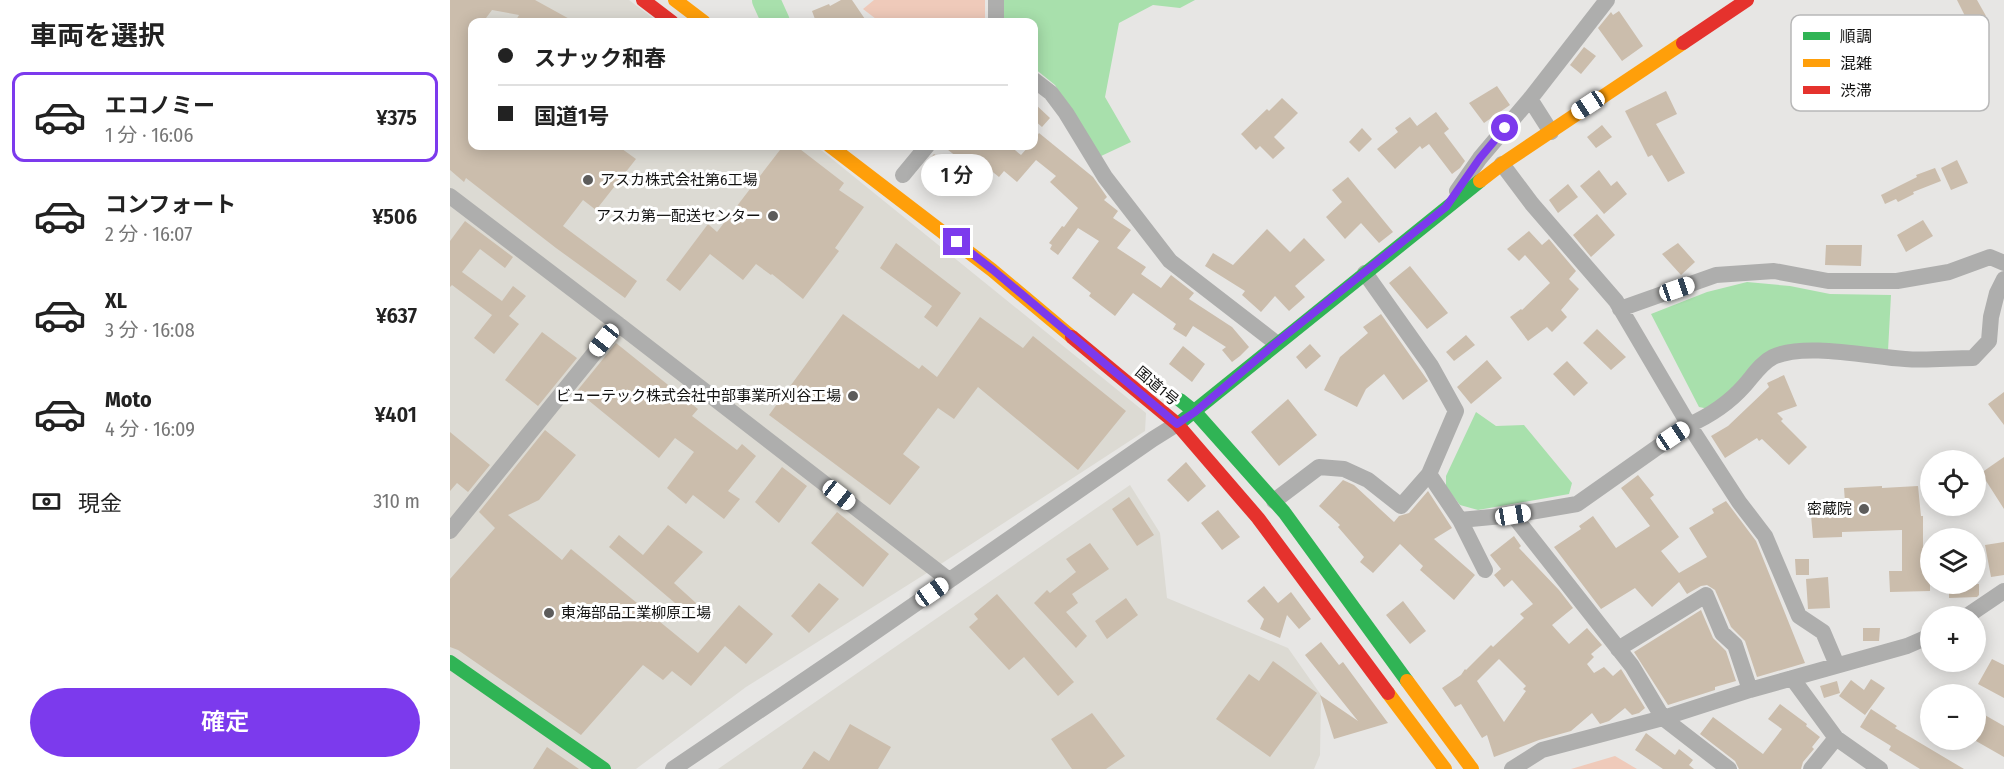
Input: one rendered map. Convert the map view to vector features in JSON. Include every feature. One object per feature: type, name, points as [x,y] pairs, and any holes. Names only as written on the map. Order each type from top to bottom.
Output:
[{"type":"main road","points":[[643,0],[667,18]]},
{"type":"main road","points":[[675,0],[699,18]]},
{"type":"main road","points":[[1177,424],[1195,412],[1276,343],[1502,164],[1748,0]]},
{"type":"main road","name":"国道1号","points":[[835,150],[993,270],[1177,424],[1258,518],[1445,769]]},
{"type":"main road","name":"国道1号","points":[[1167,390],[1195,412],[1284,512],[1472,769]]},
{"type":"main road","points":[[450,662],[604,769]]},
{"type":"street","points":[[996,0],[996,18]]},
{"type":"street","points":[[1446,207],[1480,158],[1530,99],[1607,0]]},
{"type":"street","points":[[1038,83],[1051,93],[1066,113],[1105,177],[1170,261],[1276,343]]},
{"type":"street","points":[[1530,99],[1551,132]]},
{"type":"street","points":[[903,176],[924,150]]},
{"type":"street","points":[[1502,164],[1532,204],[1616,301],[1689,425],[1739,502],[1765,536],[1799,616],[1823,632],[1837,665]]},
{"type":"street","points":[[450,196],[949,580]]},
{"type":"street","points":[[1620,309],[1716,275],[1774,271],[1828,281],[1897,281],[1949,272],[1990,257],[2004,263]]},
{"type":"street","points":[[1274,501],[1319,467],[1344,469],[1368,480],[1401,506],[1429,474],[1456,411],[1431,366],[1365,273]]},
{"type":"street","points":[[1460,520],[1513,515],[1578,504],[1689,425],[1709,416],[1773,357],[1801,351],[1830,351],[1907,359],[1973,357],[1989,341],[1991,317],[1997,293],[2004,279]]},
{"type":"street","points":[[450,531],[618,324]]},
{"type":"street","points":[[673,769],[1177,424]]},
{"type":"street","points":[[1429,474],[1460,520],[1485,570]]},
{"type":"street","points":[[1513,515],[1632,666],[1663,718],[1728,769]]},
{"type":"street","points":[[1981,606],[2004,591]]},
{"type":"street","points":[[1618,649],[1706,596],[1722,633],[1735,645],[1750,690]]},
{"type":"street","points":[[1512,769],[1542,750],[1663,718],[1920,640]]},
{"type":"street","points":[[1792,678],[1836,738],[1881,769]]},
{"type":"street","points":[[1811,769],[1836,738]]},
{"type":"shaded area","points":[[450,0],[629,0],[653,18],[468,18],[468,150],[821,150],[1146,413],[1145,431],[746,687],[636,769],[450,769]]},
{"type":"shaded area","points":[[874,0],[985,0],[985,18],[875,18],[863,9]]},
{"type":"shaded area","points":[[1002,0],[1195,0],[1180,8],[1153,5],[1119,23],[1105,97],[1131,142],[1099,157],[1055,85],[1038,71],[1038,18],[1002,18]]},
{"type":"shaded area","points":[[1747,282],[1790,286],[1830,294],[1891,295],[1888,351],[1780,347],[1719,411],[1699,407],[1651,314],[1707,292]]},
{"type":"shaded area","points":[[1476,412],[1496,426],[1524,425],[1572,483],[1569,494],[1478,510],[1460,505],[1446,487],[1446,476]]},
{"type":"shaded area","points":[[1130,485],[1160,533],[1167,598],[1288,648],[1321,695],[1320,755],[1314,769],[718,769]]},
{"type":"shaded area","points":[[1615,756],[1637,769],[1571,769]]},
{"type":"building","points":[[450,0],[535,0],[568,18],[517,18],[519,15],[492,10],[486,18],[468,18],[468,150],[624,150],[636,159],[596,210],[583,200],[563,226],[637,281],[625,298],[466,178],[464,182],[450,170]]},
{"type":"building","points":[[841,0],[852,0],[864,18],[815,18],[812,11],[829,4],[830,6]]},
{"type":"building","points":[[1957,0],[1977,0],[1985,15],[1964,15]]},
{"type":"building","points":[[1619,11],[1643,46],[1622,61],[1598,28],[1611,12],[1613,15]]},
{"type":"building","points":[[1584,47],[1596,56],[1581,74],[1570,65]]},
{"type":"building","points":[[1497,86],[1510,105],[1484,123],[1469,103]]},
{"type":"building","points":[[1666,91],[1677,114],[1656,124],[1685,173],[1668,182],[1652,155],[1648,157],[1625,111]]},
{"type":"building","points":[[1282,98],[1298,113],[1274,137],[1285,148],[1273,159],[1260,146],[1256,150],[1241,134]]},
{"type":"building","points":[[1038,107],[1050,118],[1042,127],[1038,124]]},
{"type":"building","points":[[1436,112],[1449,129],[1444,133],[1465,161],[1460,168],[1452,174],[1429,144],[1422,149],[1420,146],[1395,169],[1377,149],[1398,132],[1395,128],[1410,117],[1417,126]]},
{"type":"building","points":[[1602,125],[1612,137],[1596,148],[1587,137]]},
{"type":"building","points":[[1362,128],[1372,139],[1359,152],[1349,142]]},
{"type":"building","points":[[1038,134],[1093,177],[1107,197],[1104,200],[1118,211],[1113,218],[1131,230],[1117,248],[1146,267],[1141,274],[1161,288],[1171,275],[1194,293],[1189,299],[1232,327],[1249,347],[1240,356],[1232,362],[1222,350],[1226,347],[1193,326],[1186,337],[1173,329],[1176,324],[1133,293],[1115,316],[1089,296],[1091,293],[1072,278],[1099,241],[1078,228],[1058,255],[1050,249],[1052,245],[1049,243],[1078,208],[1050,182],[1056,176],[1036,160],[1017,182],[1004,171],[999,177],[973,156],[966,164],[948,150],[1015,150],[1021,155],[1025,150],[1038,150]]},
{"type":"building","name":"アスカ第一配送センター","points":[[780,150],[801,150],[844,183],[839,190],[864,207],[835,248],[839,251],[803,299],[756,264],[743,280],[710,254],[680,291],[666,280],[708,224],[717,232]]},
{"type":"building","points":[[934,154],[950,165],[941,178],[924,166]]},
{"type":"building","points":[[1957,160],[1968,183],[1951,190],[1941,168]]},
{"type":"building","points":[[1935,168],[1941,181],[1913,192],[1914,194],[1898,202],[1896,199],[1885,204],[1881,195],[1917,177],[1916,175]]},
{"type":"building","points":[[1599,170],[1611,186],[1617,181],[1627,194],[1604,214],[1580,186]]},
{"type":"building","points":[[1348,177],[1393,232],[1379,243],[1361,223],[1345,239],[1326,217],[1342,202],[1332,190]]},
{"type":"building","points":[[1568,184],[1578,197],[1558,213],[1549,200]]},
{"type":"building","points":[[1597,214],[1615,235],[1591,257],[1573,235]]},
{"type":"building","points":[[1923,220],[1933,236],[1906,252],[1897,235]]},
{"type":"building","points":[[465,221],[513,257],[505,268],[480,249],[462,272],[502,301],[513,286],[526,296],[509,316],[519,324],[494,354],[474,338],[492,315],[452,285],[450,287],[450,241]]},
{"type":"building","points":[[1267,229],[1290,252],[1304,238],[1325,260],[1295,286],[1305,297],[1289,311],[1275,296],[1261,312],[1242,295],[1245,291],[1205,266],[1213,253],[1233,265]]},
{"type":"building","points":[[1529,231],[1542,245],[1549,239],[1576,271],[1569,279],[1579,289],[1561,310],[1567,317],[1552,332],[1547,327],[1528,341],[1510,317],[1522,310],[1550,283],[1525,255],[1519,261],[1507,249]]},
{"type":"building","points":[[896,243],[961,293],[937,327],[924,317],[932,306],[880,268]]},
{"type":"building","points":[[1678,243],[1695,262],[1681,275],[1662,254]]},
{"type":"building","points":[[1826,245],[1862,245],[1861,266],[1825,265]]},
{"type":"building","points":[[1410,266],[1448,313],[1427,329],[1389,283]]},
{"type":"building","points":[[843,314],[919,369],[922,365],[937,377],[980,317],[1023,348],[1033,336],[1126,411],[1078,470],[978,387],[954,419],[938,408],[903,454],[920,467],[890,505],[769,415]]},
{"type":"building","points":[[1381,314],[1428,381],[1403,400],[1384,374],[1366,389],[1357,407],[1324,390],[1340,357],[1368,333],[1363,327]]},
{"type":"building","points":[[1597,329],[1626,357],[1611,370],[1583,343]]},
{"type":"building","points":[[542,332],[577,358],[538,406],[505,380]]},
{"type":"building","points":[[1466,335],[1475,345],[1454,361],[1446,352]]},
{"type":"building","points":[[616,343],[698,409],[692,416],[737,450],[742,444],[756,456],[728,491],[740,499],[724,519],[693,495],[686,504],[667,488],[694,452],[675,438],[659,458],[577,391]]},
{"type":"building","points":[[1310,344],[1321,356],[1306,369],[1296,357]]},
{"type":"building","points":[[1183,346],[1205,364],[1192,382],[1169,364]]},
{"type":"building","points":[[1487,360],[1502,378],[1471,404],[1457,387]]},
{"type":"building","points":[[1567,361],[1588,383],[1574,396],[1553,374]]},
{"type":"building","points":[[1784,375],[1797,406],[1777,413],[1783,419],[1781,421],[1807,447],[1789,465],[1762,439],[1759,441],[1757,438],[1725,458],[1711,436],[1728,426],[1769,387],[1767,383]]},
{"type":"building","points":[[2004,392],[2004,425],[1988,404]]},
{"type":"building","points":[[1288,399],[1317,435],[1279,466],[1251,432]]},
{"type":"building","name":"東海部品工業柳原工場","points":[[545,430],[576,455],[539,500],[508,515],[562,560],[571,549],[698,653],[739,605],[773,634],[746,664],[725,646],[691,686],[672,671],[663,680],[643,665],[581,735],[458,650],[450,647],[450,579],[495,528],[479,512]]},
{"type":"building","points":[[450,432],[490,465],[468,492],[457,483],[450,491]]},
{"type":"building","points":[[2004,457],[2004,509],[1986,481],[1986,470]]},
{"type":"building","points":[[1186,462],[1206,486],[1188,502],[1167,480]]},
{"type":"building","points":[[782,467],[807,486],[779,523],[755,502]]},
{"type":"building","points":[[1638,475],[1654,495],[1650,498],[1679,537],[1661,551],[1679,573],[1707,557],[1689,528],[1714,513],[1712,509],[1726,501],[1756,541],[1805,663],[1757,677],[1745,641],[1731,627],[1715,590],[1707,585],[1687,594],[1679,582],[1652,607],[1635,588],[1601,609],[1554,547],[1581,529],[1579,526],[1593,516],[1616,548],[1650,526],[1621,488]]},
{"type":"building","points":[[1343,480],[1354,485],[1394,522],[1399,516],[1409,513],[1428,491],[1452,528],[1434,539],[1475,575],[1454,600],[1420,570],[1423,566],[1400,544],[1373,573],[1360,562],[1364,557],[1338,527],[1340,525],[1319,506]]},
{"type":"building","points":[[1918,486],[1920,516],[1923,516],[1923,528],[1920,528],[1920,591],[1890,592],[1889,571],[1902,571],[1902,530],[1842,532],[1842,537],[1813,538],[1810,504],[1845,502],[1844,488]]},
{"type":"building","points":[[1129,497],[1154,535],[1137,546],[1112,509]]},
{"type":"building","points":[[1218,510],[1240,537],[1222,550],[1201,523]]},
{"type":"building","points":[[837,512],[889,554],[863,587],[811,543]]},
{"type":"building","points":[[668,525],[703,552],[674,583],[696,603],[688,614],[609,547],[619,535],[643,555]]},
{"type":"building","points":[[1514,536],[1521,546],[1519,548],[1573,608],[1552,625],[1569,644],[1587,628],[1602,645],[1591,654],[1594,657],[1587,664],[1594,673],[1604,667],[1613,676],[1621,669],[1645,708],[1632,715],[1625,708],[1609,721],[1600,724],[1592,713],[1571,731],[1494,757],[1487,735],[1482,738],[1461,704],[1455,707],[1442,688],[1461,675],[1491,645],[1493,647],[1524,618],[1520,614],[1533,604],[1512,580],[1504,587],[1494,575],[1501,569],[1490,555]],"holes":[[[1499,659],[1526,686],[1523,689],[1526,691],[1504,722],[1477,681]]]},
{"type":"building","points":[[2004,542],[2004,575],[1991,577],[1986,545]]},
{"type":"building","points":[[1090,543],[1109,569],[1072,594],[1078,603],[1066,612],[1087,636],[1076,648],[1034,603],[1047,590],[1050,593],[1076,572],[1066,559]]},
{"type":"building","points":[[1795,559],[1809,559],[1809,575],[1796,575]]},
{"type":"building","points":[[1828,577],[1830,608],[1808,609],[1806,579]]},
{"type":"building","points":[[819,583],[839,599],[809,633],[791,616]]},
{"type":"building","points":[[1264,586],[1278,603],[1291,592],[1311,619],[1299,629],[1287,615],[1280,638],[1260,629],[1264,619],[1247,601]]},
{"type":"building","points":[[997,594],[1074,682],[1058,696],[1024,657],[1009,670],[969,627],[978,619],[974,614]]},
{"type":"building","points":[[1949,594],[1979,594],[1977,597],[1949,598]]},
{"type":"building","points":[[1126,598],[1138,615],[1107,639],[1095,621]]},
{"type":"building","points":[[1403,601],[1426,631],[1410,644],[1386,615]]},
{"type":"building","points":[[1701,610],[1713,638],[1726,651],[1736,681],[1668,705],[1634,652]]},
{"type":"building","points":[[1863,628],[1880,628],[1879,641],[1863,641]]},
{"type":"building","points":[[1321,642],[1339,665],[1343,662],[1388,723],[1334,739],[1320,695],[1358,721],[1305,655]]},
{"type":"building","points":[[1992,659],[2004,665],[2004,698],[1986,688],[1986,684],[1978,684]]},
{"type":"building","points":[[1273,661],[1317,693],[1270,757],[1216,719],[1249,674],[1259,681]]},
{"type":"building","points":[[1871,679],[1885,688],[1865,715],[1839,696],[1851,680],[1864,690]]},
{"type":"building","points":[[1837,681],[1840,693],[1824,698],[1820,686]]},
{"type":"building","points":[[1780,704],[1820,737],[1803,762],[1801,769],[1739,769],[1735,761],[1700,734],[1713,717],[1763,754],[1782,729],[1768,719]]},
{"type":"building","points":[[1871,709],[1897,726],[1895,728],[1920,743],[1920,750],[1932,750],[1964,769],[1920,769],[1889,750],[1891,746],[1860,727]]},
{"type":"building","points":[[1092,713],[1125,756],[1106,769],[1072,769],[1051,739]]},
{"type":"building","points":[[1986,716],[2004,726],[2004,757],[1986,747]]},
{"type":"building","points":[[850,724],[891,747],[878,769],[802,769],[814,751],[829,761]]},
{"type":"building","points":[[1646,733],[1675,755],[1679,749],[1693,760],[1689,765],[1694,769],[1663,769],[1635,750]]},
{"type":"building","points":[[547,747],[579,769],[533,769]]},
{"type":"waterway","points":[[766,0],[774,18]]},
{"type":"traffic: fast","points":[[1182,421],[1480,181]]},
{"type":"traffic: fast","points":[[1180,400],[1195,412],[1284,512],[1407,681]]},
{"type":"traffic: fast","points":[[450,662],[604,769]]},
{"type":"traffic: slow","points":[[675,0],[699,18]]},
{"type":"traffic: slow","points":[[1480,181],[1683,43]]},
{"type":"traffic: slow","points":[[835,150],[992,270],[1072,337]]},
{"type":"traffic: slow","points":[[1407,681],[1472,769]]},
{"type":"traffic: slow","points":[[1388,693],[1445,769]]},
{"type":"traffic: jam","points":[[643,0],[667,18]]},
{"type":"traffic: jam","points":[[1683,43],[1747,0]]},
{"type":"traffic: jam","points":[[1072,337],[1177,424],[1258,518],[1388,693]]},
{"type":"place","name":"アスカ株式会社第6工場","points":[[588,180]]},
{"type":"place","name":"アスカ第一配送センター","points":[[773,216]]},
{"type":"place","name":"ビューテック株式会社中部事業所刈谷工場","points":[[853,396]]},
{"type":"place","name":"密蔵院","points":[[1864,509]]},
{"type":"place","name":"東海部品工業柳原工場","points":[[549,613]]},
{"type":"route","points":[[957,242],[1177,424],[1195,412],[1276,343],[1446,207],[1480,158],[1505,128]]}]
